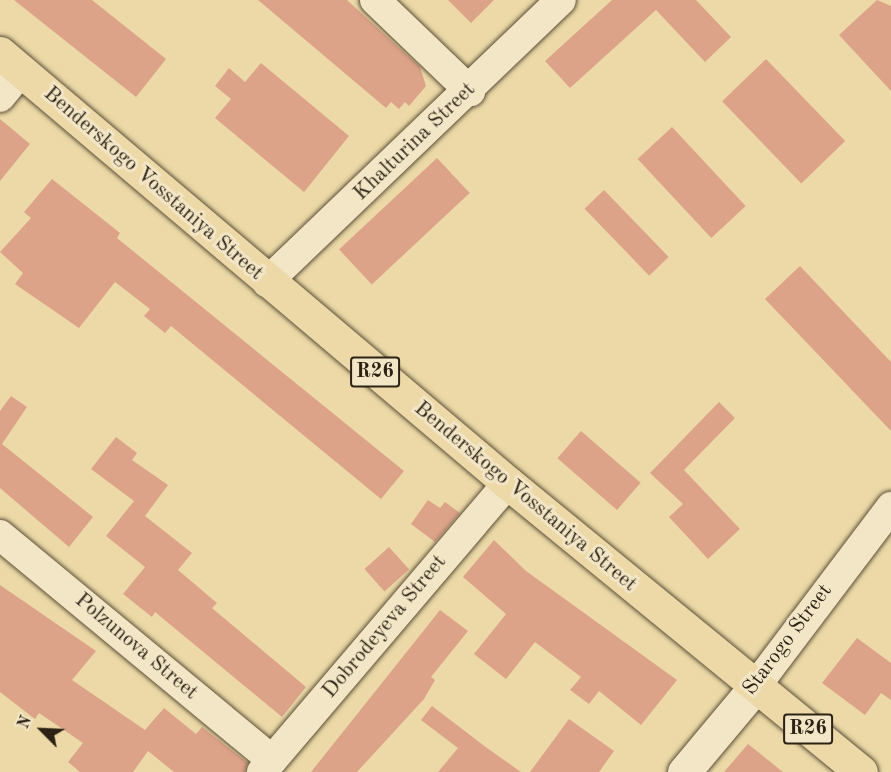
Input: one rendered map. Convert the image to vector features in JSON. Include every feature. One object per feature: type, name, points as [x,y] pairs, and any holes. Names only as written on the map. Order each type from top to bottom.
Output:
[{"type":"main road","name":"Benderskogo Vosstaniya Street","points":[[11,62],[267,282],[755,687],[861,772]]},
{"type":"street","points":[[375,0],[470,91]]},
{"type":"street","name":"Khalturina Street","points":[[267,282],[470,91],[561,0]]},
{"type":"street","points":[[0,97],[11,62]]},
{"type":"street","name":"Dobrodeyeva Street","points":[[267,766],[508,483]]},
{"type":"street","name":"Starogo Street","points":[[684,772],[755,687],[891,507]]},
{"type":"street","name":"Polzunova Street","points":[[0,535],[267,766]]},
{"type":"building","points":[[14,0],[92,0],[166,59],[136,97]]},
{"type":"building","points":[[258,0],[347,0],[420,67],[426,86],[409,106],[405,102],[399,109],[391,102],[386,108]]},
{"type":"building","points":[[448,0],[494,0],[471,23]]},
{"type":"building","points":[[612,0],[696,0],[731,37],[705,62],[656,10],[570,88],[545,61]]},
{"type":"building","points":[[877,0],[891,6],[891,91],[839,35]]},
{"type":"building","points":[[766,59],[845,141],[801,183],[722,101]]},
{"type":"building","points":[[261,63],[349,136],[304,192],[215,118],[231,99],[215,86],[229,68],[245,82]]},
{"type":"building","points":[[0,119],[30,144],[0,181]]},
{"type":"building","points":[[672,127],[746,206],[711,238],[638,159]]},
{"type":"building","points":[[437,158],[470,193],[372,284],[339,249]]},
{"type":"building","points":[[52,179],[120,233],[117,238],[404,471],[381,499],[171,326],[165,333],[144,316],[150,309],[115,282],[79,328],[15,284],[23,273],[0,252],[31,218],[24,212]]},
{"type":"building","points":[[604,190],[669,257],[649,276],[585,209]]},
{"type":"building","points":[[800,266],[891,362],[891,431],[765,299]]},
{"type":"building","points":[[11,396],[27,407],[2,444],[93,517],[69,547],[0,488],[0,411]]},
{"type":"building","points":[[719,402],[735,418],[684,470],[740,529],[708,559],[669,517],[683,504],[650,473]]},
{"type":"building","points":[[581,431],[641,483],[617,510],[557,458]]},
{"type":"building","points":[[116,437],[137,453],[132,460],[168,485],[145,516],[192,553],[178,570],[217,603],[212,608],[306,687],[282,717],[155,612],[152,617],[123,594],[145,567],[106,536],[134,501],[91,469]]},
{"type":"building","points":[[428,500],[440,508],[445,502],[460,513],[435,542],[411,524]]},
{"type":"building","points":[[494,540],[526,571],[677,680],[641,725],[599,691],[589,704],[570,690],[581,677],[535,642],[506,679],[474,654],[506,614],[463,577]]},
{"type":"building","points":[[389,547],[409,569],[385,591],[364,569]]},
{"type":"building","points":[[0,585],[96,651],[72,680],[145,730],[164,708],[196,734],[202,727],[248,763],[245,772],[174,772],[148,751],[133,772],[80,772],[68,762],[83,743],[39,713],[35,719],[0,692]]},
{"type":"building","points":[[440,610],[468,631],[431,677],[435,680],[424,699],[357,772],[311,772]]},
{"type":"building","points":[[857,638],[891,663],[891,700],[881,693],[865,715],[822,683]]},
{"type":"building","points":[[432,706],[521,772],[438,772],[458,748],[421,720]]},
{"type":"building","points":[[569,719],[614,751],[599,772],[530,772]]},
{"type":"building","points":[[748,744],[783,772],[724,772]]}]
